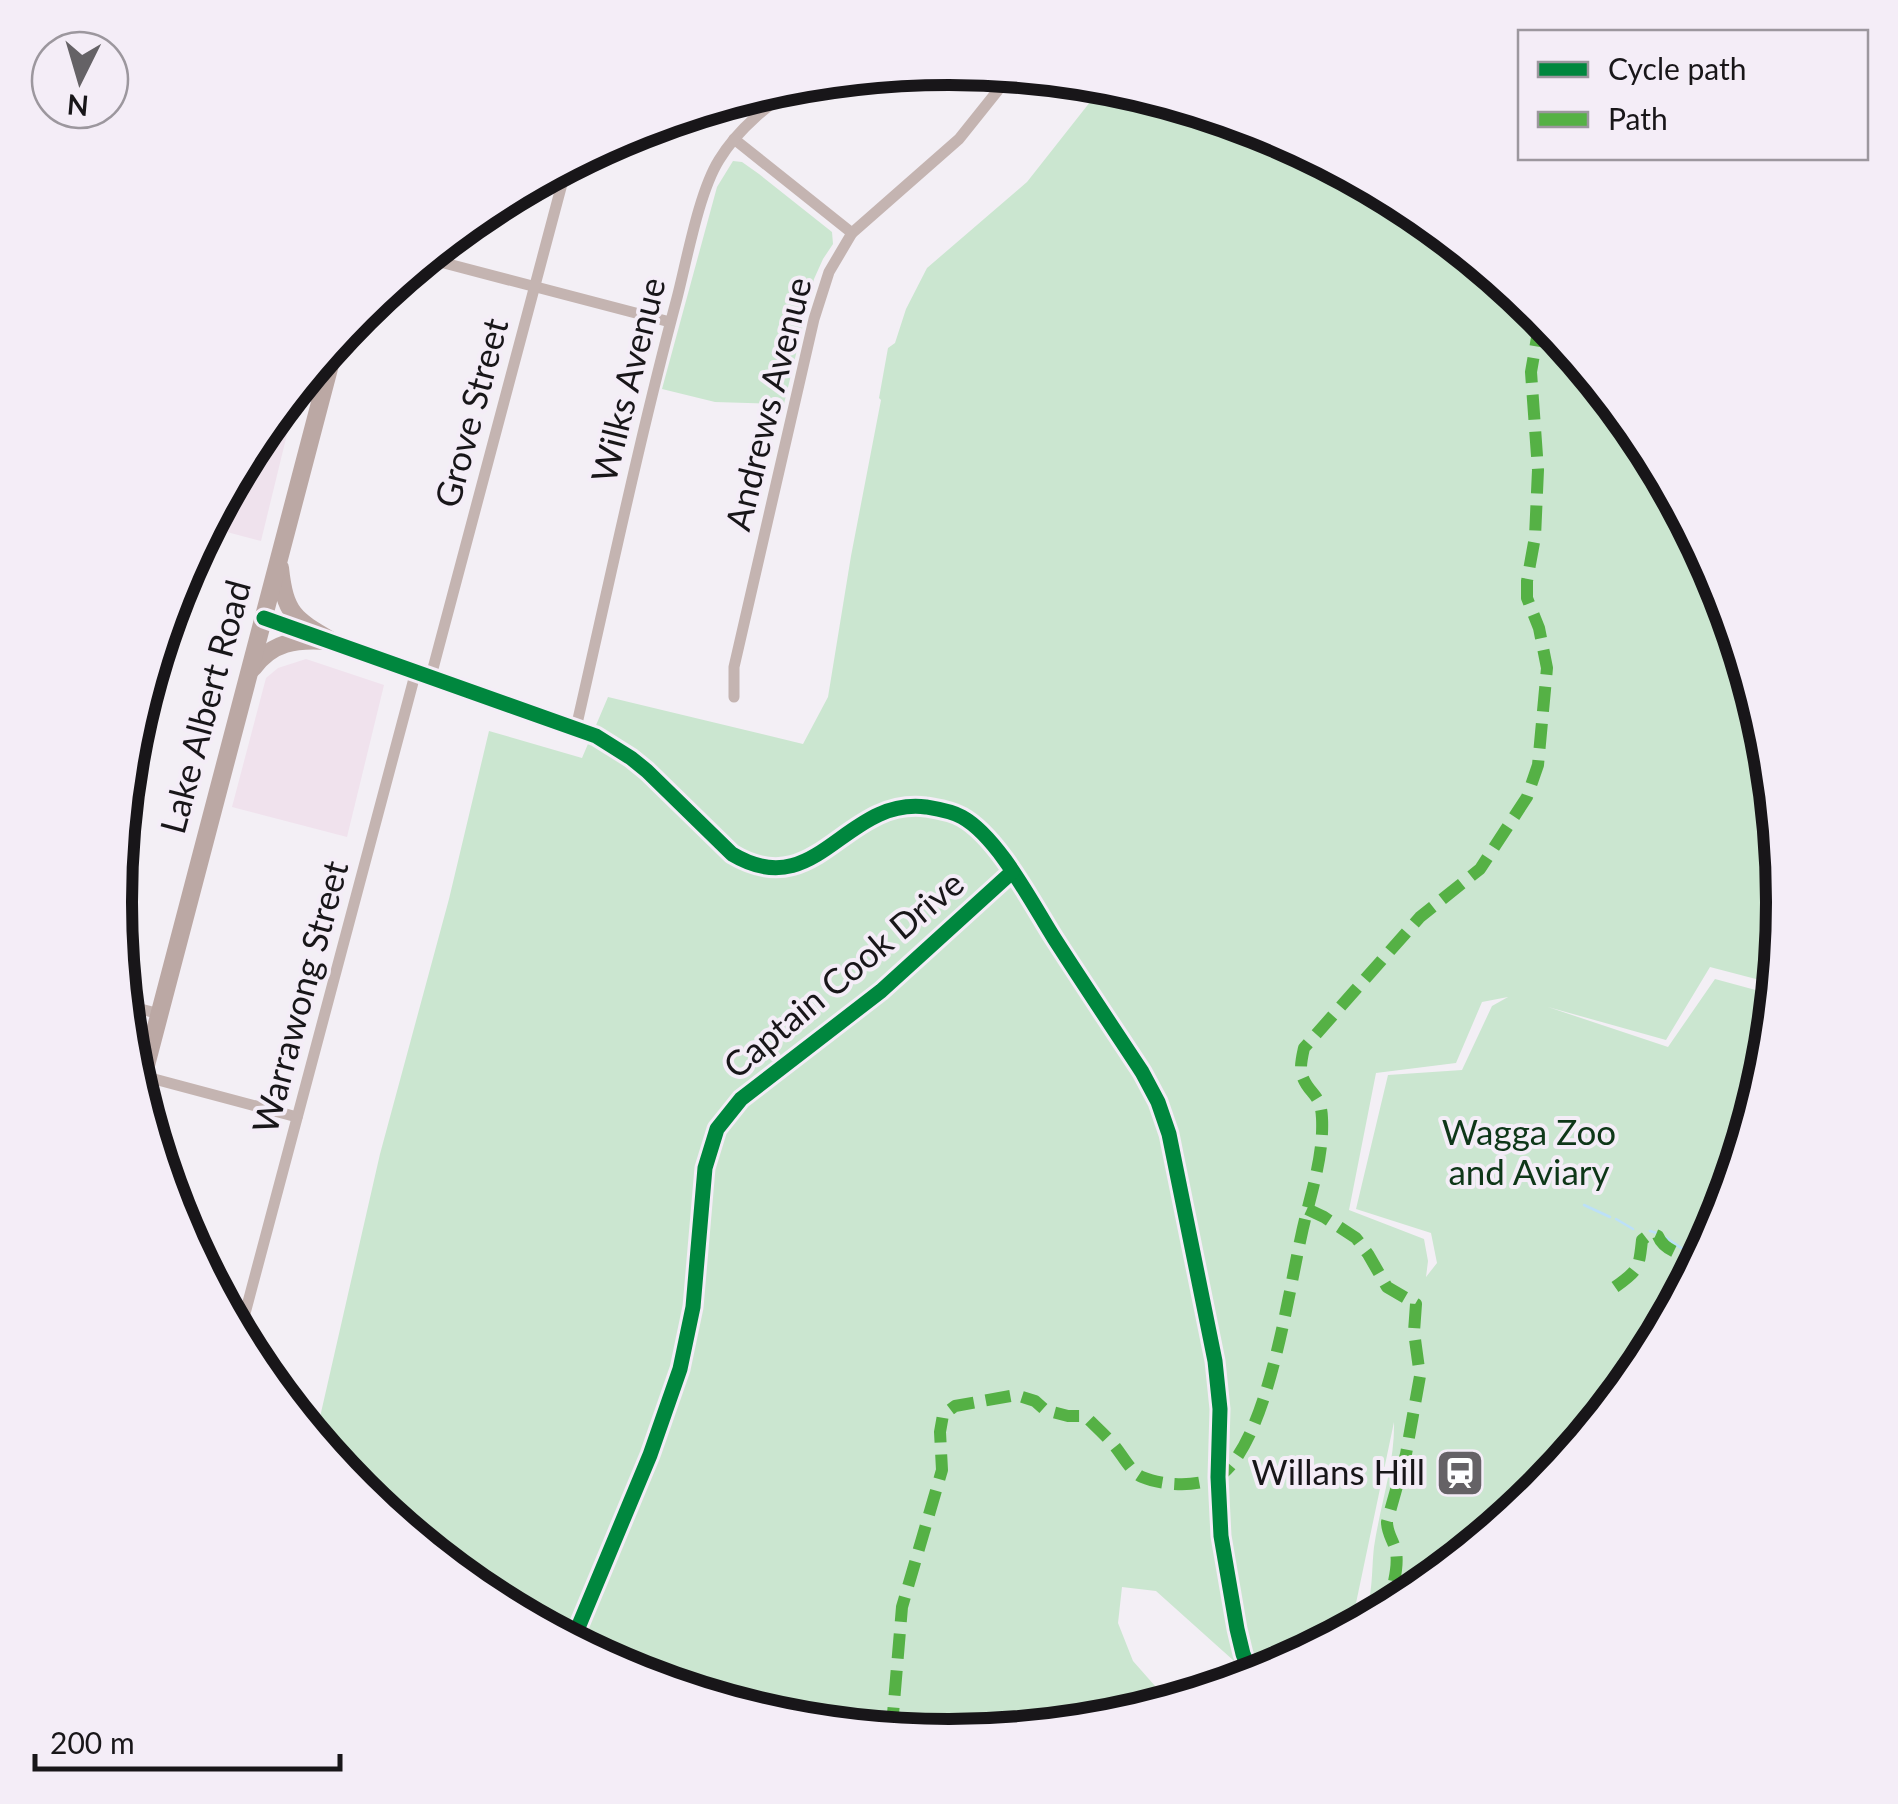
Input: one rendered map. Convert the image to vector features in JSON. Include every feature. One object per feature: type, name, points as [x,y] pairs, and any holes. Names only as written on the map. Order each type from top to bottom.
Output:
[{"type":"main road","name":"Lake Albert Road","points":[[148,1059],[264,618],[322,379]]},
{"type":"main road","points":[[279,557],[284,594],[294,616],[332,642]]},
{"type":"main road","points":[[250,672],[269,650],[283,643],[332,642]]},
{"type":"street","name":"Andrews Avenue","points":[[734,697],[734,667],[814,319],[829,272],[852,232],[959,139],[1001,87]]},
{"type":"street","name":"Wilks Avenue","points":[[576,728],[670,322],[704,196],[716,163],[734,138],[771,105]]},
{"type":"street","points":[[734,138],[852,232]]},
{"type":"street","name":"Grove Street","points":[[423,674],[562,183]]},
{"type":"street","points":[[442,262],[670,322]]},
{"type":"street","points":[[264,618],[596,736],[647,771],[720,845],[746,862],[777,869],[793,867],[876,815],[920,806],[964,818],[988,840],[1142,1072],[1169,1134],[1216,1361],[1221,1536],[1247,1663]]},
{"type":"street","name":"Warrawong Street","points":[[245,1316],[297,1117],[423,674]]},
{"type":"street","name":"Captain Cook Drive","points":[[577,1629],[650,1455],[680,1369],[693,1307],[705,1168],[716,1129],[742,1098],[882,991],[1012,872]]},
{"type":"street","points":[[139,1009],[160,1014]]},
{"type":"street","points":[[154,1087],[297,1117]]},
{"type":"shaded area","points":[[291,419],[261,541],[221,531],[241,493]]},
{"type":"shaded area","points":[[306,659],[384,685],[347,837],[232,807],[266,678],[278,668]]},
{"type":"green space","name":"Wagga Zoo and Aviary","points":[[1093,98],[1160,113],[1262,147],[1358,194],[1446,254],[1527,324],[1563,363],[1628,448],[1682,541],[1723,639],[1738,691],[1759,795],[1766,902],[1762,981],[1710,967],[1666,1040],[1548,1007],[1668,1047],[1715,979],[1761,991],[1750,1061],[1723,1165],[1682,1263],[1628,1356],[1563,1441],[1527,1480],[1446,1550],[1368,1604],[1394,1422],[1354,1612],[1239,1666],[1156,1591],[1122,1587],[1118,1623],[1133,1661],[1160,1691],[1056,1712],[949,1719],[842,1712],[738,1691],[686,1676],[588,1635],[540,1610],[452,1550],[371,1480],[319,1421],[380,1154],[449,899],[489,731],[582,758],[608,697],[803,744],[828,697],[888,348],[895,343],[906,309],[927,268],[1027,182]],"holes":[[[1508,997],[1492,1006],[1462,1070],[1388,1075],[1356,1209],[1431,1233],[1437,1263],[1426,1277],[1424,1239],[1349,1210],[1376,1073],[1456,1063],[1482,1002]]]},
{"type":"green space","points":[[733,161],[742,162],[759,174],[832,232],[833,244],[814,279],[784,404],[715,402],[662,389],[717,187]]},
{"type":"waterway","points":[[1584,1205],[1610,1217]]},
{"type":"waterway","points":[[1616,1219],[1633,1229]]},
{"type":"waterway","points":[[1650,1231],[1688,1251]]},
{"type":"marked path","points":[[892,1717],[902,1607],[942,1470],[943,1415],[955,1406],[1016,1395],[1035,1401],[1045,1410],[1085,1416],[1138,1474],[1172,1484],[1204,1482],[1222,1474],[1238,1456],[1252,1430],[1274,1363],[1321,1148],[1321,1110],[1302,1074],[1304,1048],[1420,917],[1480,869],[1527,797],[1538,765],[1547,668],[1539,628],[1527,598],[1538,470],[1531,372],[1537,335]]},
{"type":"marked path","points":[[1307,1209],[1356,1238],[1387,1287],[1416,1304],[1414,1332],[1420,1376],[1406,1454],[1387,1522],[1397,1559],[1392,1588]]},
{"type":"marked path","points":[[1615,1287],[1636,1268],[1642,1240],[1651,1233],[1665,1246],[1686,1255]]},
{"type":"cycle path","points":[[264,618],[596,736],[647,771],[732,854],[761,866],[787,867],[809,859],[873,817],[898,808],[926,807],[953,813],[988,839],[1142,1072],[1169,1134],[1215,1361],[1220,1409],[1221,1536],[1247,1663]]},
{"type":"cycle path","points":[[577,1629],[650,1455],[680,1369],[693,1307],[705,1168],[717,1129],[741,1099],[881,991],[1012,872]]},
{"type":"place","name":"Willans Hill","points":[[1460,1473]]}]
